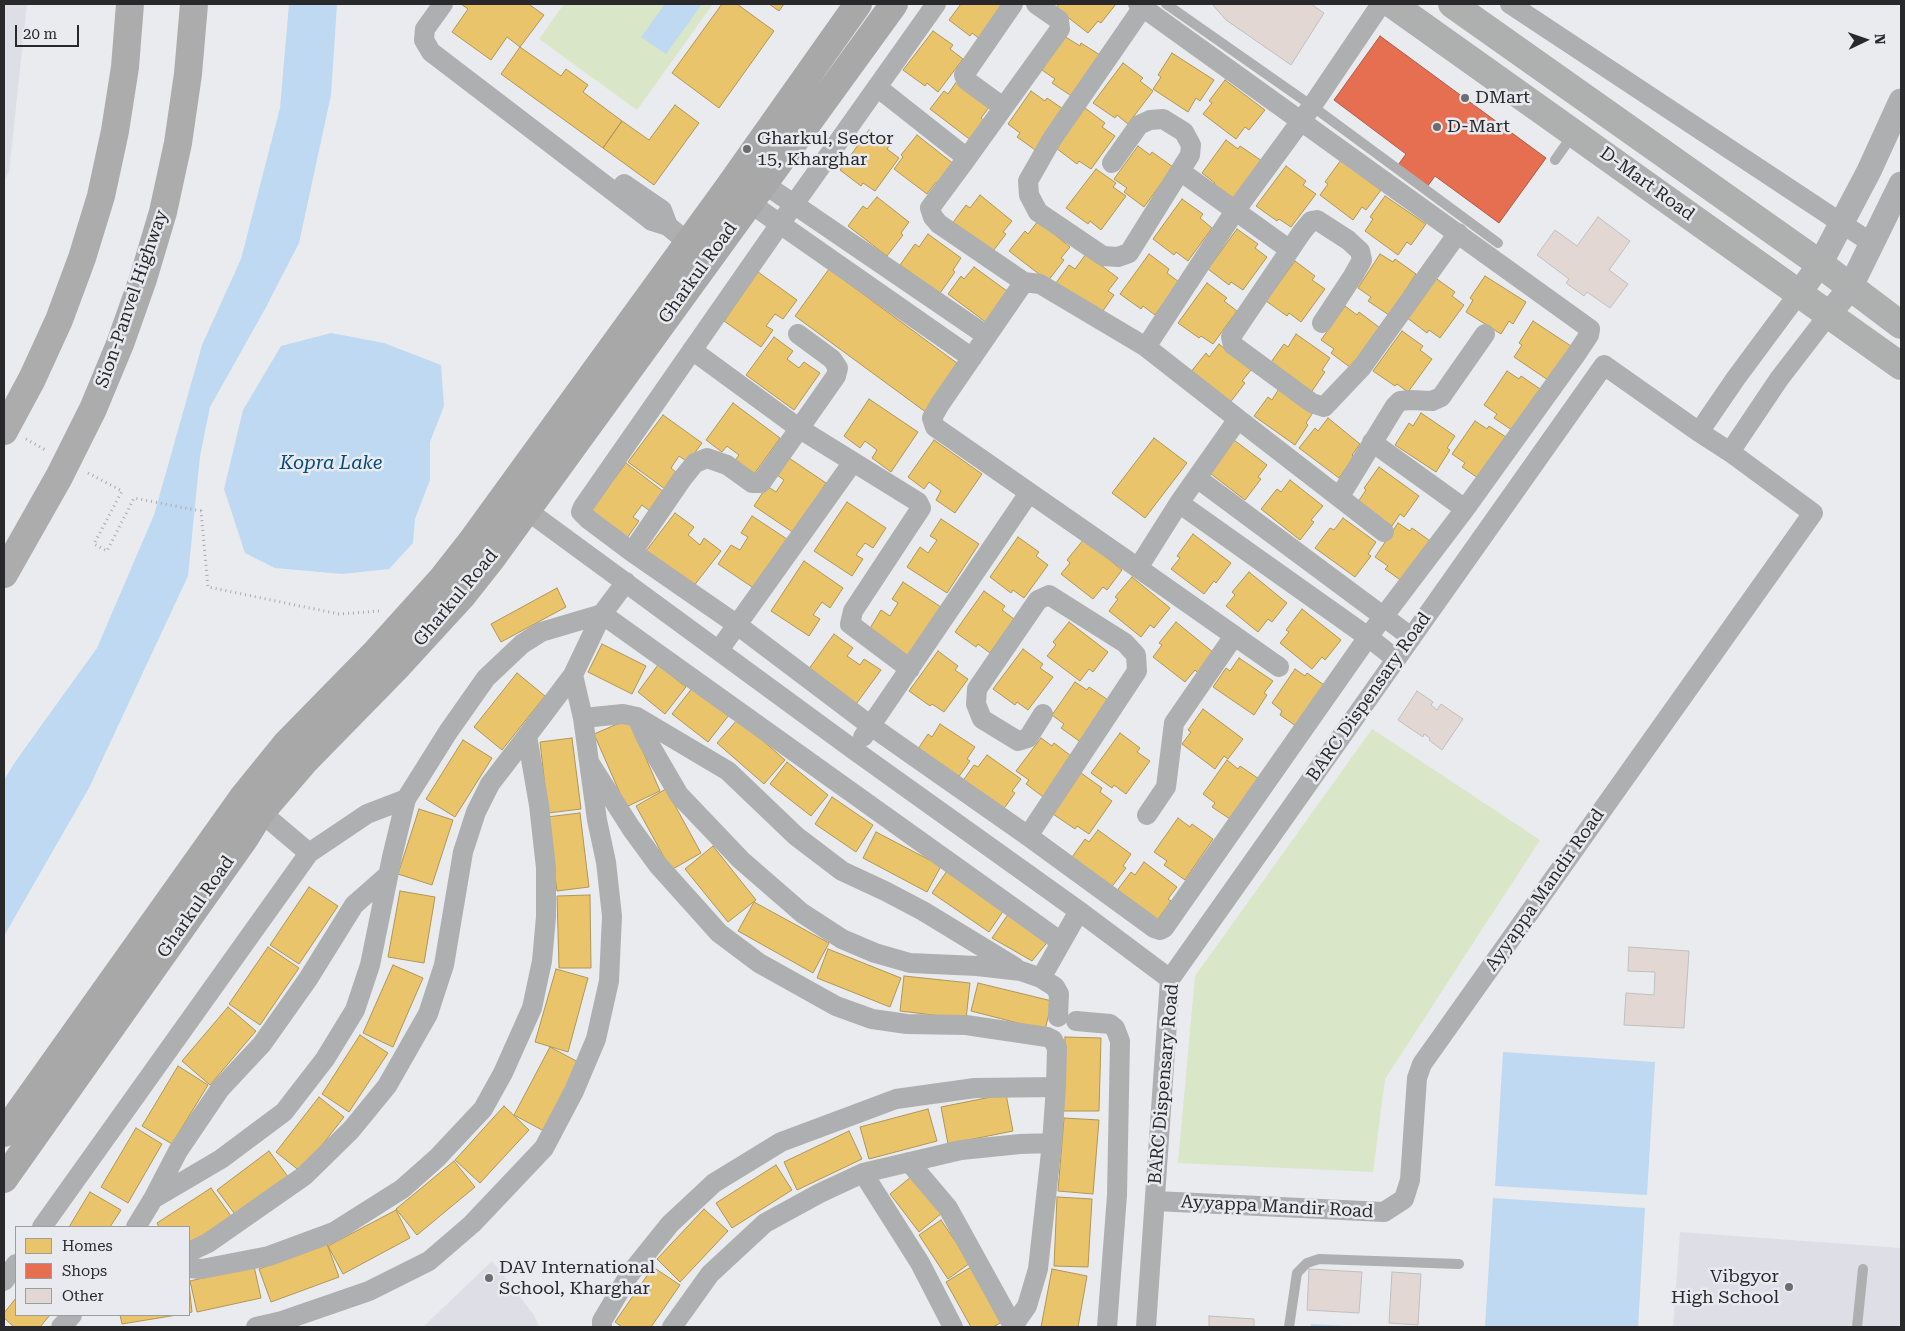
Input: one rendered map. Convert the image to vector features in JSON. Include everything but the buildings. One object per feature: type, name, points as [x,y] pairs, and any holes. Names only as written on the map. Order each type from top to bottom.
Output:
[{"type":"highway","points":[[4,431],[32,379],[51,337],[82,258],[101,196],[115,132],[125,66],[130,4]]},
{"type":"highway","name":"Sion-Panvel Highway","points":[[4,574],[59,477],[93,409],[120,344],[143,279],[163,212],[178,143],[188,74],[194,4]]},
{"type":"main road","name":"Gharkul Road","points":[[746,186],[858,4]]},
{"type":"main road","name":"Gharkul Road","points":[[4,1179],[244,838],[252,805],[304,762],[395,669],[462,596],[516,502],[688,242],[746,186],[894,4]]},
{"type":"main road","name":"D-Mart Road","points":[[1392,4],[1901,366]]},
{"type":"main road","name":"D-Mart Road","points":[[1452,4],[1820,264],[1901,324]]},
{"type":"main road","name":"Gharkul Road","points":[[4,1133],[252,805],[286,744],[377,651],[442,579],[471,542],[516,502]]},
{"type":"street","points":[[443,4],[425,29],[424,40],[431,52],[646,208]]},
{"type":"street","points":[[936,4],[780,224],[581,512],[632,552],[736,624],[871,726],[1028,836],[1154,928],[1160,930],[1164,928],[1368,637],[1465,509],[1575,356],[1589,335],[1590,329],[1458,233],[1307,113],[1140,5],[1052,139],[1028,181],[1029,195],[1038,212],[1103,256],[1118,256],[1129,253],[1190,155],[1191,144],[1184,132],[1163,119],[1150,120],[1139,125],[1112,163]]},
{"type":"street","points":[[1003,107],[966,80],[964,75],[1013,4]]},
{"type":"street","points":[[1036,4],[1059,20],[1060,29],[1003,107],[989,130],[930,208],[932,217],[939,224],[1024,282],[1040,284],[1146,347],[1384,532]]},
{"type":"street","points":[[1146,347],[1235,211],[1307,113],[1381,4]]},
{"type":"street","points":[[1510,4],[1873,244]]},
{"type":"street","points":[[876,88],[967,158]]},
{"type":"street","points":[[1699,432],[1736,378],[1820,264],[1869,171],[1901,101]]},
{"type":"street","points":[[596,166],[646,208],[652,221],[688,242]]},
{"type":"street","points":[[1180,171],[1290,250]]},
{"type":"street","points":[[1730,452],[1779,379],[1850,288],[1901,184]]},
{"type":"street","points":[[746,186],[795,205],[987,336]]},
{"type":"street","points":[[746,186],[780,224],[972,358]]},
{"type":"street","points":[[1322,323],[1362,260],[1360,251],[1348,240],[1317,220],[1311,221],[1231,337],[1233,345],[1312,403],[1324,407],[1362,367],[1458,233]]},
{"type":"street","points":[[1024,282],[940,404],[932,418],[935,427],[1279,667]]},
{"type":"street","points":[[632,552],[682,479],[696,464],[707,458],[727,464],[752,483],[761,483],[836,376],[838,368],[832,359],[798,334]]},
{"type":"street","points":[[1340,496],[1395,406],[1400,401],[1432,401],[1441,397],[1485,334]]},
{"type":"street","points":[[692,350],[800,428],[918,502],[921,508],[853,611],[850,624],[910,669]]},
{"type":"street","name":"BARC Dispensary Road","points":[[1146,1327],[1170,979],[1604,365],[1699,432]]},
{"type":"street","points":[[1138,568],[1179,503],[1238,419]]},
{"type":"street","name":"Ayyappa Mandir Road","points":[[1155,1201],[1384,1212],[1404,1199],[1410,1180],[1417,1078],[1422,1064],[1813,513],[1730,452],[1699,432]]},
{"type":"street","points":[[1372,442],[1465,509]]},
{"type":"street","points":[[719,650],[853,462]]},
{"type":"street","points":[[1197,478],[1411,637]]},
{"type":"street","points":[[854,750],[1029,493]]},
{"type":"street","points":[[516,502],[1170,979]]},
{"type":"street","points":[[1179,503],[1368,637],[1396,659]]},
{"type":"street","points":[[190,1252],[208,1243],[304,1176],[351,1130],[387,1086],[428,1014],[444,965],[463,852],[476,812],[490,784],[573,675],[602,614],[626,582]]},
{"type":"street","points":[[1028,836],[1137,671],[1136,655],[1124,643],[1049,595],[1038,600],[977,689],[976,704],[982,719],[1018,741],[1028,738],[1043,714]]},
{"type":"street","points":[[153,1199],[221,1159],[284,1112],[325,1059],[356,1010],[370,965],[388,874],[406,799],[448,732],[486,678],[522,644],[541,632],[602,614]]},
{"type":"street","points":[[602,614],[1061,942]]},
{"type":"street","points":[[1147,815],[1166,787],[1174,722],[1234,636]]},
{"type":"street","points":[[256,1327],[282,1321],[369,1291],[429,1261],[472,1224],[544,1148],[574,1091],[596,1039],[609,981],[612,916],[606,862],[597,820],[583,718],[573,675]]},
{"type":"street","points":[[583,718],[623,714],[637,718],[728,771],[796,836],[842,871],[923,911],[1020,971]]},
{"type":"street","points":[[637,718],[646,740],[679,795],[740,860],[802,913],[842,939],[875,953],[910,962],[1020,971],[1041,978],[1055,987],[1067,1019],[1110,1024],[1115,1028],[1120,1041],[1118,1195],[1106,1327]]},
{"type":"street","points":[[190,1268],[202,1269],[269,1256],[334,1232],[402,1189],[437,1158],[483,1109],[503,1073],[532,1008],[542,961],[546,917],[546,868],[539,805],[526,736]]},
{"type":"street","points":[[589,762],[631,828],[658,865],[685,897],[719,933],[759,963],[836,1006],[872,1019],[907,1024],[966,1025],[1047,1037],[1053,1040],[1057,1048],[1056,1087],[1052,1143],[1038,1269],[1027,1306],[1014,1327],[948,1208],[909,1162]]},
{"type":"street","points":[[43,1226],[309,853],[367,814],[406,799]]},
{"type":"street","points":[[252,805],[309,853]]},
{"type":"street","points":[[137,1226],[178,1151],[220,1089],[262,1044],[308,979],[354,905],[388,874]]},
{"type":"street","points":[[1041,978],[1079,911]]},
{"type":"street","points":[[602,1327],[602,1321],[628,1275],[670,1224],[714,1183],[781,1142],[896,1099],[975,1088],[1056,1087]]},
{"type":"street","points":[[672,1327],[710,1274],[765,1223],[820,1193],[863,1173],[962,1150],[1052,1143]]},
{"type":"street","points":[[863,1173],[920,1263],[953,1327]]},
{"type":"street","points":[[4,1281],[15,1265]]},
{"type":"street","points":[[61,1327],[71,1316]]},
{"type":"lane","points":[[1166,4],[1307,113],[1498,243]]},
{"type":"lane","points":[[1554,160],[1574,132]]},
{"type":"lane","points":[[1289,1327],[1297,1273],[1308,1263],[1319,1259],[1459,1264]]},
{"type":"lane","points":[[1857,1327],[1863,1269]]},
{"type":"path","points":[[122,491],[94,544],[107,551],[134,498],[201,511],[208,587],[339,614],[416,608]]},
{"type":"shaded area","points":[[4,4],[27,4],[9,172],[4,181]]},
{"type":"shaded area","name":"Vibgyor High School","points":[[1680,1232],[1901,1248],[1901,1327],[1673,1327]]},
{"type":"shaded area","name":"DAV International School, Kharghar","points":[[492,1261],[534,1315],[539,1327],[423,1327]]},
{"type":"green space","points":[[564,4],[713,4],[637,110],[539,39]]},
{"type":"green space","points":[[1372,729],[1540,840],[1385,1079],[1373,1172],[1178,1163],[1195,976]]},
{"type":"water","points":[[289,4],[337,4],[331,95],[299,243],[265,309],[210,407],[200,456],[188,576],[89,788],[4,936],[4,780],[97,648],[154,515],[202,345],[241,259],[280,108]]},
{"type":"water","points":[[665,4],[702,4],[666,54],[641,37]]},
{"type":"water","name":"Kopra Lake","points":[[331,333],[384,343],[441,365],[444,406],[430,442],[430,480],[415,519],[413,543],[389,569],[342,574],[275,568],[245,553],[224,489],[243,410],[281,346]]},
{"type":"water","points":[[1503,1052],[1655,1062],[1647,1195],[1495,1186]]},
{"type":"water","points":[[1493,1198],[1645,1208],[1638,1327],[1485,1327]]},
{"type":"water","points":[[1311,1324],[1366,1327],[1311,1327]]},
{"type":"place","name":"DMart","points":[[1465,98]]},
{"type":"place","name":"D-Mart","points":[[1437,127]]},
{"type":"place","name":"Gharkul, Sector 15, Kharghar","points":[[747,149]]},
{"type":"place","name":"DAV International School, Kharghar","points":[[489,1278]]},
{"type":"place","name":"Vibgyor High School","points":[[1789,1287]]}]
